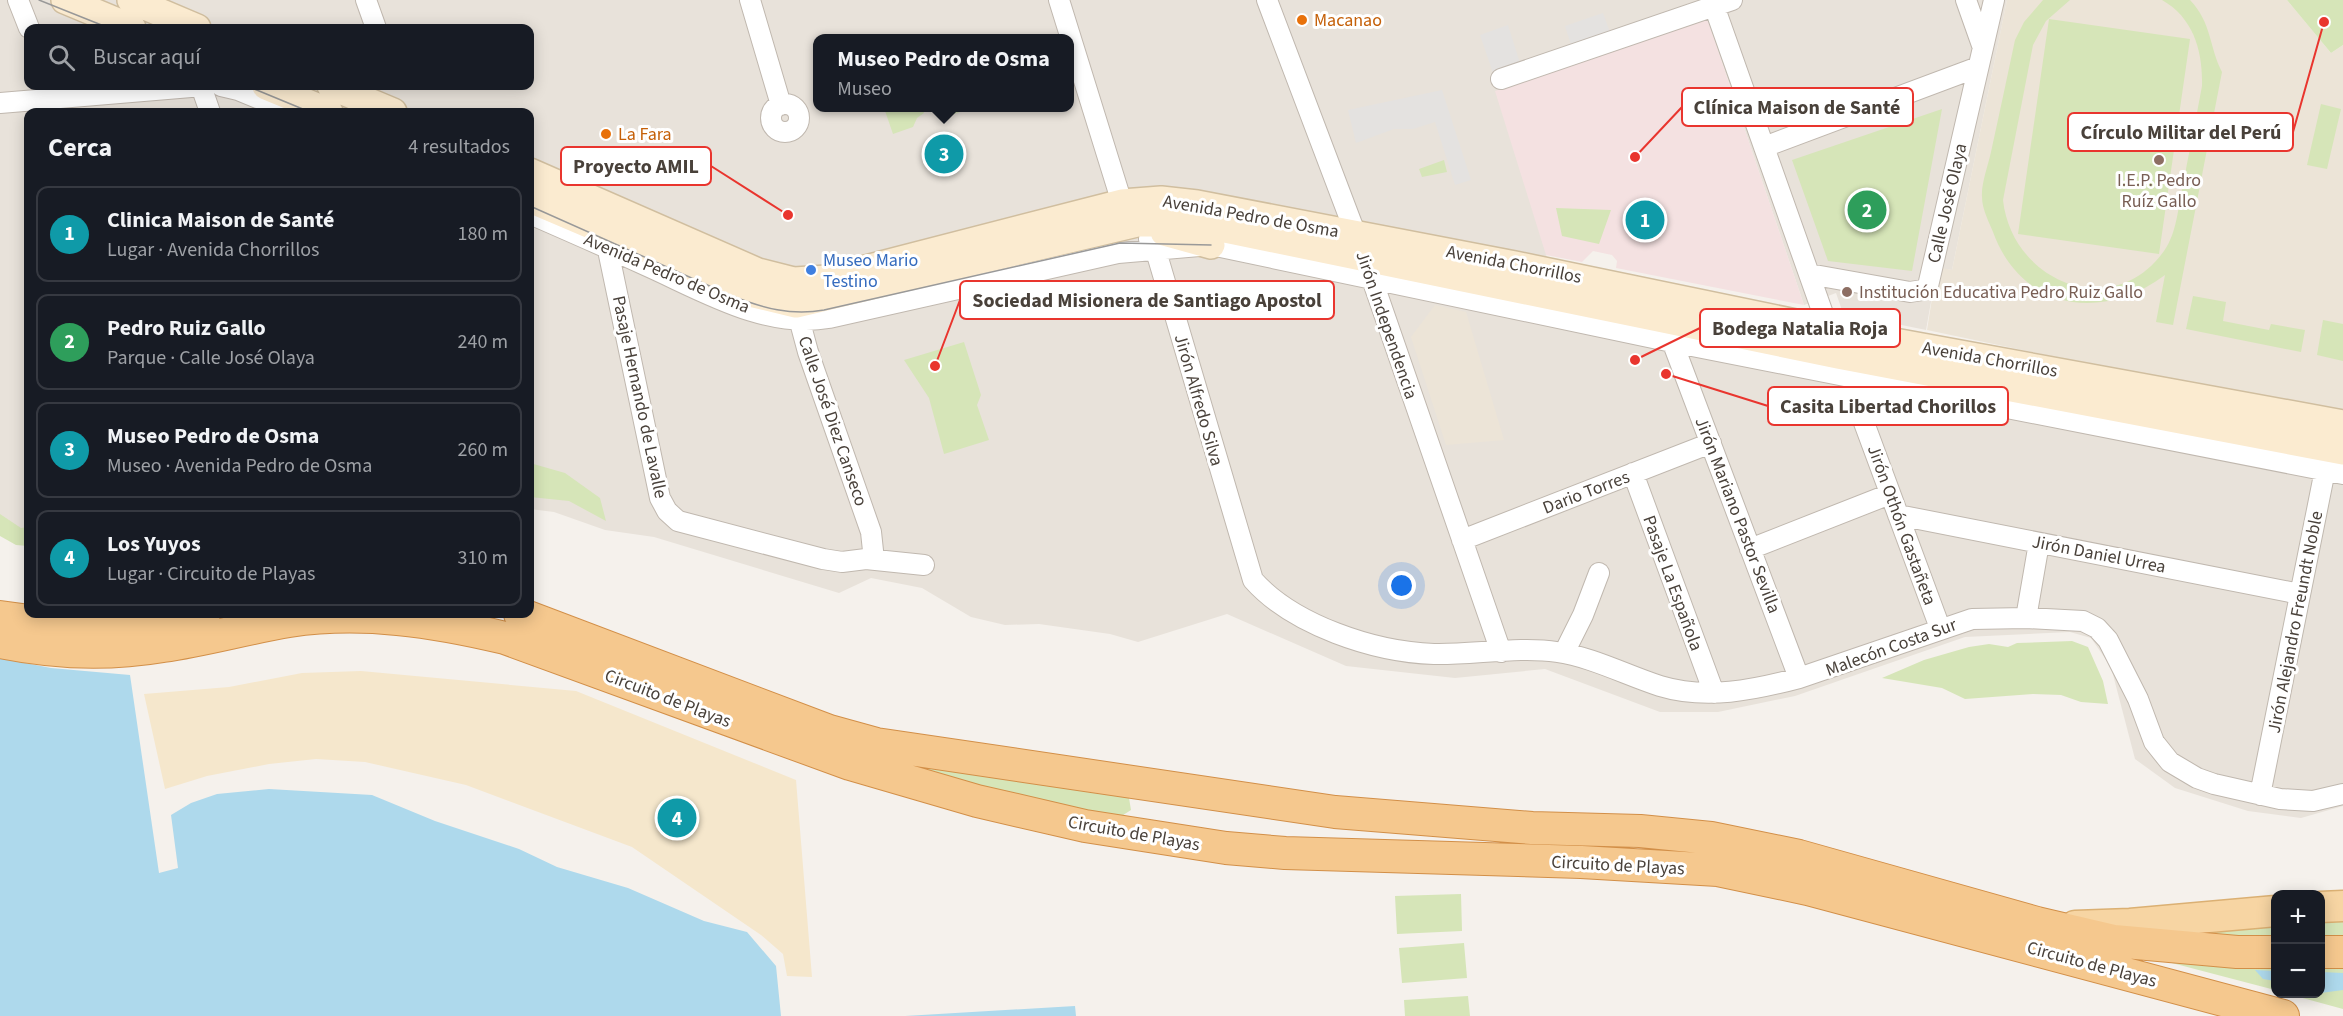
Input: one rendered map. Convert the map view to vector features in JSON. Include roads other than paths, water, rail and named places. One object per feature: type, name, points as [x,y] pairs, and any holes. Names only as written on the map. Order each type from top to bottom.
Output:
[{"type":"highway","points":[[0,616],[82,628],[139,625],[180,618]]},
{"type":"highway","name":"Circuito de Playas","points":[[0,642],[88,652],[162,647],[290,621],[342,618]]},
{"type":"highway","name":"Circuito de Playas","points":[[394,618],[447,624],[506,638],[850,764],[977,801],[1076,824],[1226,848],[1285,853],[1612,863],[1718,870],[1808,889],[2283,1016]]},
{"type":"highway","name":"Circuito de Playas","points":[[531,618],[829,731],[876,744],[1335,812],[1532,828],[1640,831],[1711,838],[1799,856],[2037,923],[2114,941],[2237,952],[2271,952]]},
{"type":"main road","points":[[65,0],[122,24]]},
{"type":"main road","points":[[131,0],[188,24]]},
{"type":"main road","points":[[276,90],[319,108]]},
{"type":"main road","points":[[340,90],[383,108]]},
{"type":"main road","name":"Avenida Pedro de Osma","points":[[534,175],[613,232]]},
{"type":"main road","name":"Avenida Pedro de Osma","points":[[534,201],[613,232],[742,266],[797,302],[1130,213],[1210,225],[1364,257]]},
{"type":"main road","points":[[1130,213],[1211,246]]},
{"type":"main road","name":"Avenida Chorrillos","points":[[1364,257],[1513,276],[1720,318],[1829,330],[2343,424]]},
{"type":"main road","name":"Avenida Chorrillos","points":[[1598,293],[1668,330],[1720,318],[1842,365],[2335,461]]},
{"type":"main road","points":[[2325,908],[2343,906]]},
{"type":"main road","points":[[2037,923],[2069,926],[2130,924],[2271,911]]},
{"type":"street","points":[[18,0],[27,24]]},
{"type":"street","points":[[366,0],[375,24]]},
{"type":"street","points":[[750,0],[781,105]]},
{"type":"street","name":"Jirón Alfredo Silva","points":[[1059,0],[1070,34]]},
{"type":"street","name":"Jirón Independencia","points":[[1267,0],[1364,257],[1501,652]]},
{"type":"street","points":[[1764,147],[1981,57],[1966,0]]},
{"type":"street","name":"Calle José Olaya","points":[[1809,274],[1910,292],[1923,290],[1928,286],[1994,0]]},
{"type":"street","points":[[1501,79],[1720,2]]},
{"type":"street","name":"Jirón Othón Gastañeta","points":[[1720,2],[1764,147],[1829,330],[1940,628]]},
{"type":"street","name":"Jirón Alfredo Silva","points":[[1074,45],[1130,213],[1154,249],[1253,580]]},
{"type":"street","points":[[0,103],[156,90]]},
{"type":"street","points":[[202,90],[209,108]]},
{"type":"street","points":[[238,90],[282,108]]},
{"type":"street","name":"Avenida Pedro de Osma","points":[[534,215],[613,232],[729,303],[767,315],[797,302],[828,318],[1118,253],[1154,249],[1211,246],[1364,257]]},
{"type":"street","name":"Pasaje Hernando de Lavalle","points":[[613,232],[660,498],[667,511],[678,521],[823,559],[842,562],[874,560]]},
{"type":"street","name":"Avenida Chorrillos","points":[[1364,257],[1668,330],[1842,365]]},
{"type":"street","name":"Calle José Diez Canseco","points":[[797,302],[871,532],[874,560]]},
{"type":"street","name":"Jirón Mariano Pastor Sevilla","points":[[1668,330],[1799,678]]},
{"type":"street","name":"Dario Torres","points":[[1462,540],[1711,443]]},
{"type":"street","name":"Jirón Alejandro Freundt Noble","points":[[2260,795],[2300,594],[2335,461]]},
{"type":"street","name":"Pasaje La Española","points":[[1633,473],[1714,693]]},
{"type":"street","points":[[1750,549],[1890,494]]},
{"type":"street","name":"Jirón Daniel Urrea","points":[[1898,515],[2300,594]]},
{"type":"street","points":[[2025,618],[2039,543]]},
{"type":"street","points":[[874,560],[924,565]]},
{"type":"street","points":[[1564,653],[1583,615],[1599,573]]},
{"type":"street","name":"Malecón Costa Sur","points":[[1253,580],[1266,595],[1284,608],[1369,643],[1434,654],[1564,653],[1660,686],[1694,693],[1714,693],[1771,685],[1799,678],[1940,628],[1972,619],[2025,618],[2083,621],[2097,628],[2120,662],[2161,754],[2170,762],[2197,778],[2260,795],[2313,801],[2343,794]]},
{"type":"water","points":[[0,658],[51,668],[130,675],[159,873],[178,868],[171,815],[191,803],[217,794],[269,789],[372,795],[435,821],[519,849],[557,867],[628,888],[704,921],[747,932],[776,966],[781,1016],[0,1016]]},
{"type":"water","points":[[2255,970],[2271,971],[2271,980],[2263,979]]},
{"type":"water","points":[[2325,972],[2343,973],[2343,990],[2325,992]]},
{"type":"water","points":[[1075,1006],[1076,1016],[905,1016]]},
{"type":"tram line","points":[[39,0],[99,24]]},
{"type":"tram line","points":[[257,90],[300,108]]},
{"type":"tram line","points":[[534,208],[732,296],[766,307],[800,312],[824,310],[1120,243],[1211,245]]},
{"type":"place","name":"Macanao","points":[[1302,20]]},
{"type":"place","name":"Círculo Militar del Perú","points":[[2324,22]]},
{"type":"place","name":"La Fara","points":[[606,134]]},
{"type":"place","name":"Museo Pedro de Osma","points":[[944,154]]},
{"type":"place","name":"Clínica Maison de Santé","points":[[1635,157]]},
{"type":"place","name":"I.E.P. Pedro Ruíz Gallo","points":[[2159,160]]},
{"type":"place","name":"Pedro Ruiz Gallo","points":[[1867,210]]},
{"type":"place","name":"Proyecto AMIL","points":[[788,215]]},
{"type":"place","name":"Clinica Maison de Santé","points":[[1645,220]]},
{"type":"place","name":"Museo Mario Testino","points":[[811,270]]},
{"type":"place","name":"Institución Educativa Pedro Ruiz Gallo","points":[[1847,292]]},
{"type":"place","name":"Bodega Natalia Roja","points":[[1635,360]]},
{"type":"place","name":"Sociedad Misionera de Santiago Apostol","points":[[935,366]]},
{"type":"place","name":"Casita Libertad Chorillos","points":[[1666,374]]},
{"type":"place","name":"Los Yuyos","points":[[677,818]]}]
